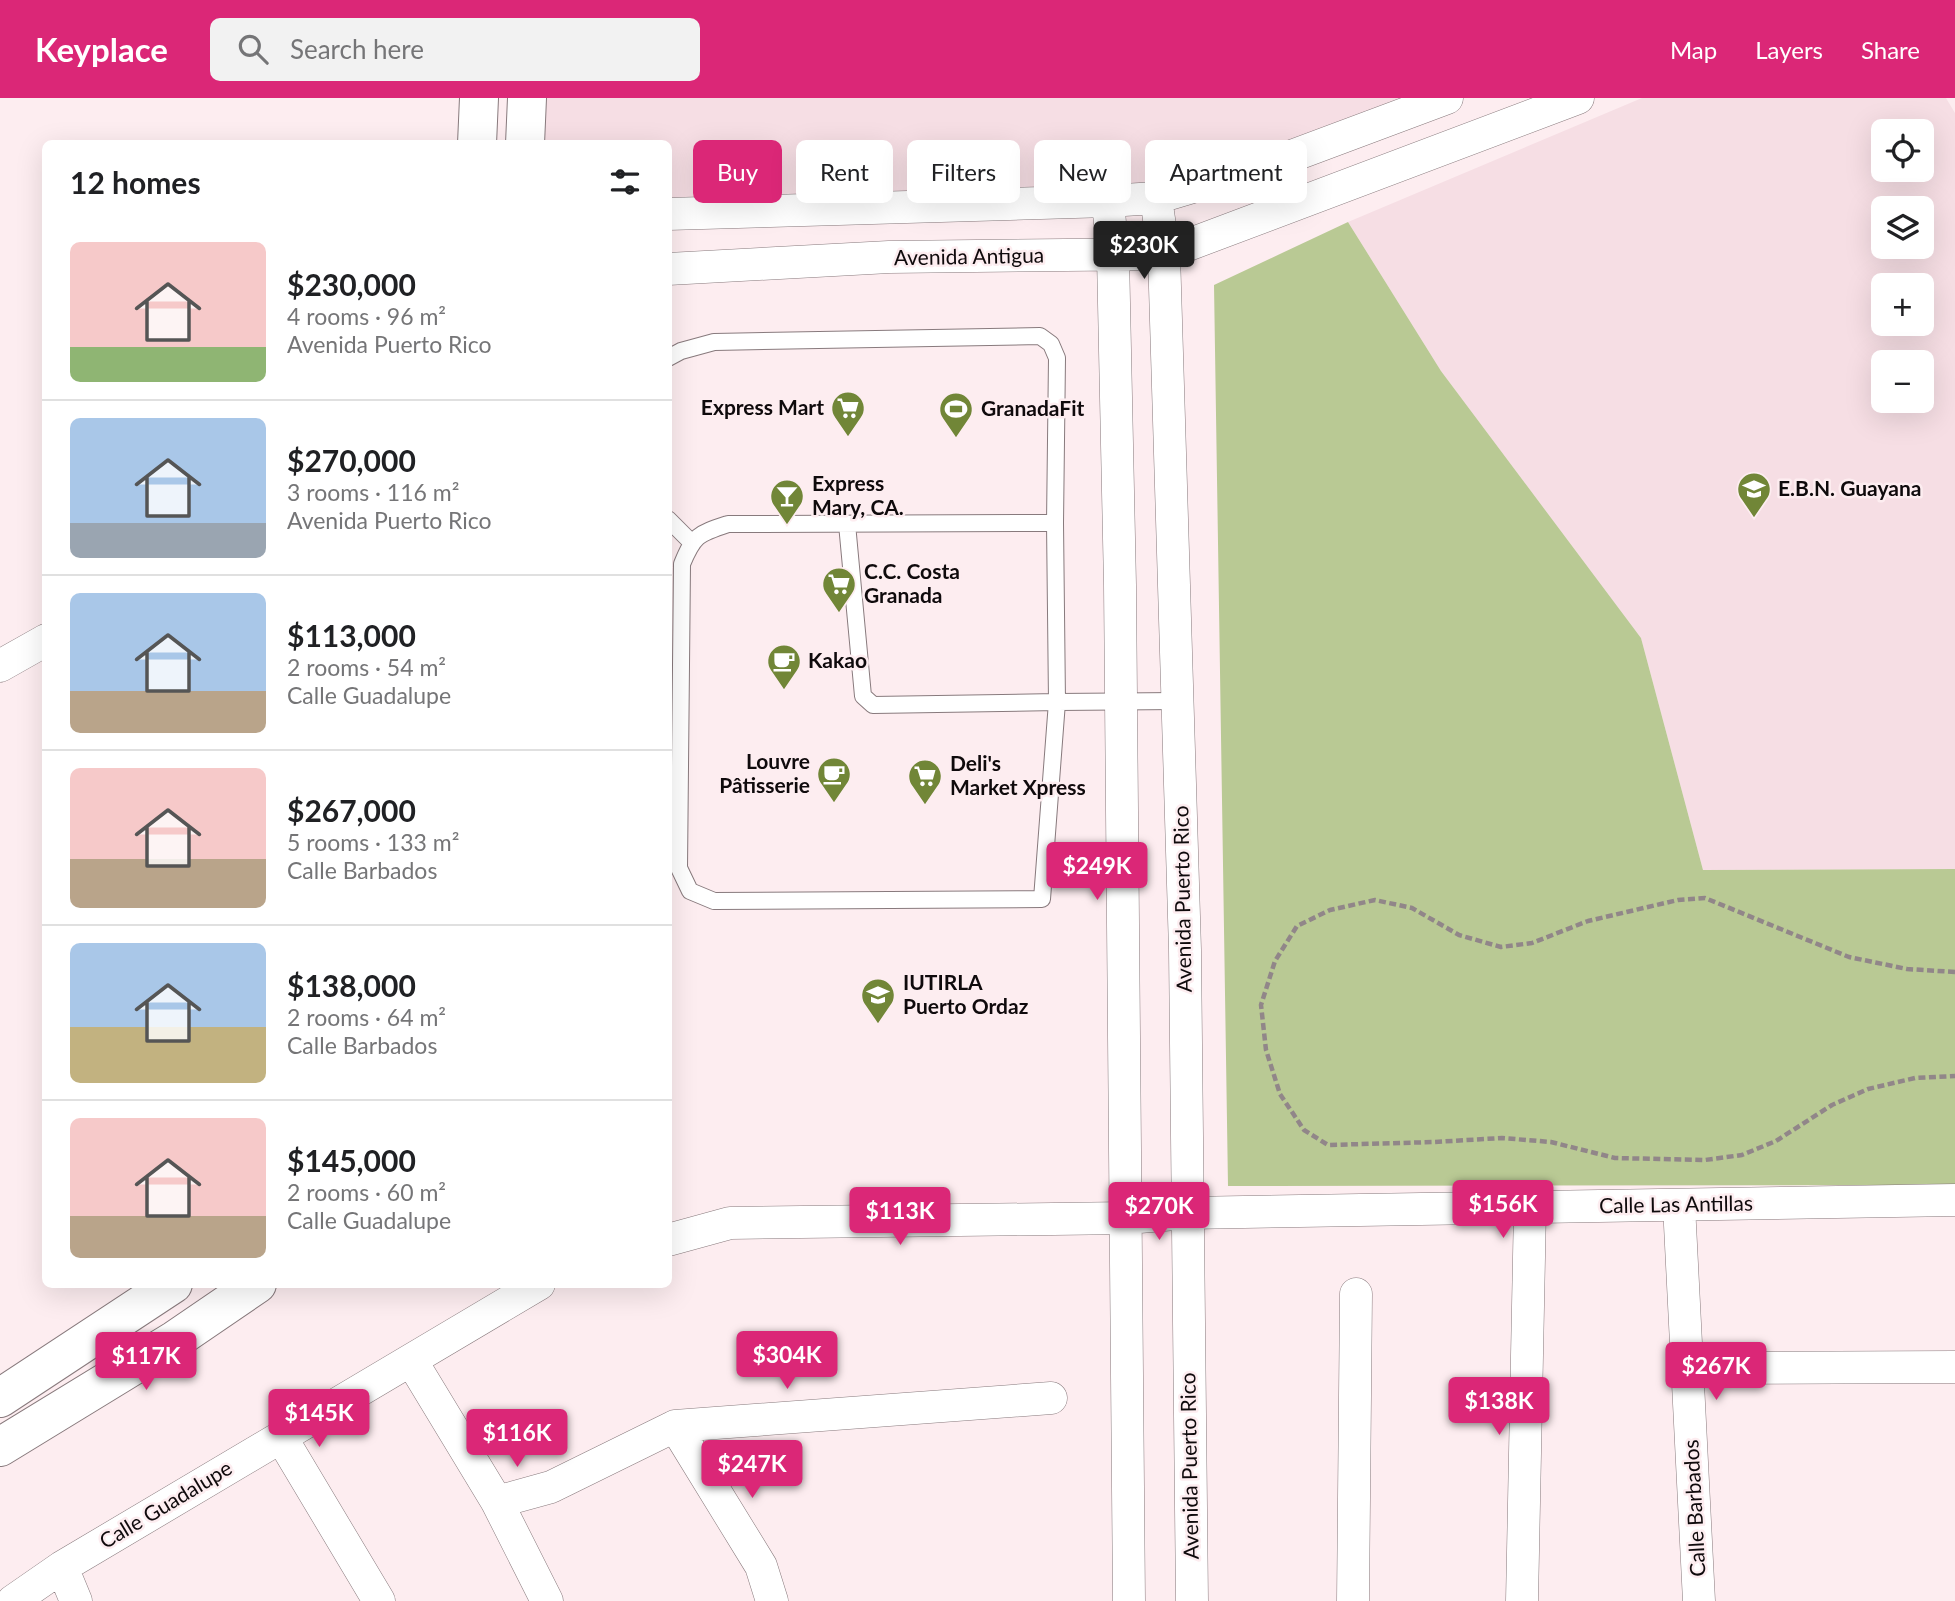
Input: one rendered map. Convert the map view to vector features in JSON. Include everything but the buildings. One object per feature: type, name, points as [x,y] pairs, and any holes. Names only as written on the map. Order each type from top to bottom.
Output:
[{"type":"street","points":[[477,140],[479,98]]},
{"type":"street","points":[[525,140],[527,98]]},
{"type":"street","points":[[1307,150],[1447,98]]},
{"type":"street","name":"Avenida Antigua","points":[[672,269],[889,257],[1164,254],[1578,98]]},
{"type":"street","points":[[672,214],[1040,203]]},
{"type":"street","points":[[1108,203],[1113,256],[1120,700],[1129,1601]]},
{"type":"street","name":"Avenida Puerto Rico","points":[[1157,203],[1164,254],[1185,950],[1192,1601]]},
{"type":"street","points":[[0,666],[42,642]]},
{"type":"street","name":"Calle Las Antillas","points":[[1127,1218],[1187,1213],[1955,1200]]},
{"type":"street","name":"Calle Barbados","points":[[1679,1205],[1699,1601]]},
{"type":"street","points":[[1522,1601],[1530,1208]]},
{"type":"street","points":[[672,1239],[730,1223],[1127,1218]]},
{"type":"street","points":[[0,1398],[167,1288]]},
{"type":"street","points":[[0,1447],[175,1339],[251,1288]]},
{"type":"street","name":"Calle Guadalupe","points":[[13,1601],[61,1567],[532,1288]]},
{"type":"street","points":[[1353,1601],[1356,1294]]},
{"type":"street","points":[[411,1360],[497,1502],[547,1601]]},
{"type":"street","points":[[1689,1368],[1955,1367]]},
{"type":"street","points":[[497,1502],[551,1487],[675,1426],[1051,1398]]},
{"type":"street","points":[[675,1426],[761,1566],[772,1601]]},
{"type":"street","points":[[281,1437],[379,1601]]},
{"type":"street","points":[[61,1567],[76,1601]]},
{"type":"lane","points":[[672,356],[715,342],[1040,336],[1051,344],[1056,358],[1057,702],[1042,899],[714,901],[690,891],[679,868],[682,564],[691,542],[707,531],[728,524],[1055,523]]},
{"type":"lane","points":[[672,523],[691,542]]},
{"type":"lane","points":[[847,524],[863,695],[873,705],[1178,701]]},
{"type":"path","points":[[1955,972],[1907,969],[1849,957],[1705,898],[1678,900],[1588,921],[1532,943],[1501,947],[1459,935],[1412,908],[1375,900],[1330,910],[1297,926],[1275,961],[1261,1004],[1266,1050],[1280,1094],[1304,1130],[1328,1145],[1502,1138],[1551,1142],[1615,1158],[1705,1160],[1742,1155],[1776,1141],[1832,1105],[1868,1089],[1915,1078],[1955,1076]]},
{"type":"shaded area","points":[[527,98],[1447,98],[1307,146],[1307,140],[1145,140],[1145,198],[1131,199],[1131,140],[1034,140],[1034,202],[1020,202],[1020,140],[907,140],[907,203],[1004,203],[672,214],[672,140],[525,140]]},
{"type":"shaded area","name":"E.B.N. Guayana","points":[[1642,98],[1946,98],[1955,113],[1955,869],[1703,870],[1641,638],[1441,371],[1348,222]]},
{"type":"green space","points":[[1348,222],[1441,371],[1641,638],[1703,870],[1955,869],[1955,1185],[1228,1186],[1214,285]]},
{"type":"place","name":"Express Mart","points":[[848,438]]},
{"type":"place","name":"GranadaFit","points":[[956,439]]},
{"type":"place","name":"E.B.N. Guayana","points":[[1754,519]]},
{"type":"place","name":"Express Mary, CA.","points":[[787,526]]},
{"type":"place","name":"C.C. Costa Granada","points":[[839,614]]},
{"type":"place","name":"Kakao","points":[[784,691]]},
{"type":"place","name":"Louvre Pâtisserie","points":[[834,804]]},
{"type":"place","name":"Deli's Market Xpress","points":[[925,806]]},
{"type":"place","name":"IUTIRLA Puerto Ordaz","points":[[878,1025]]}]
